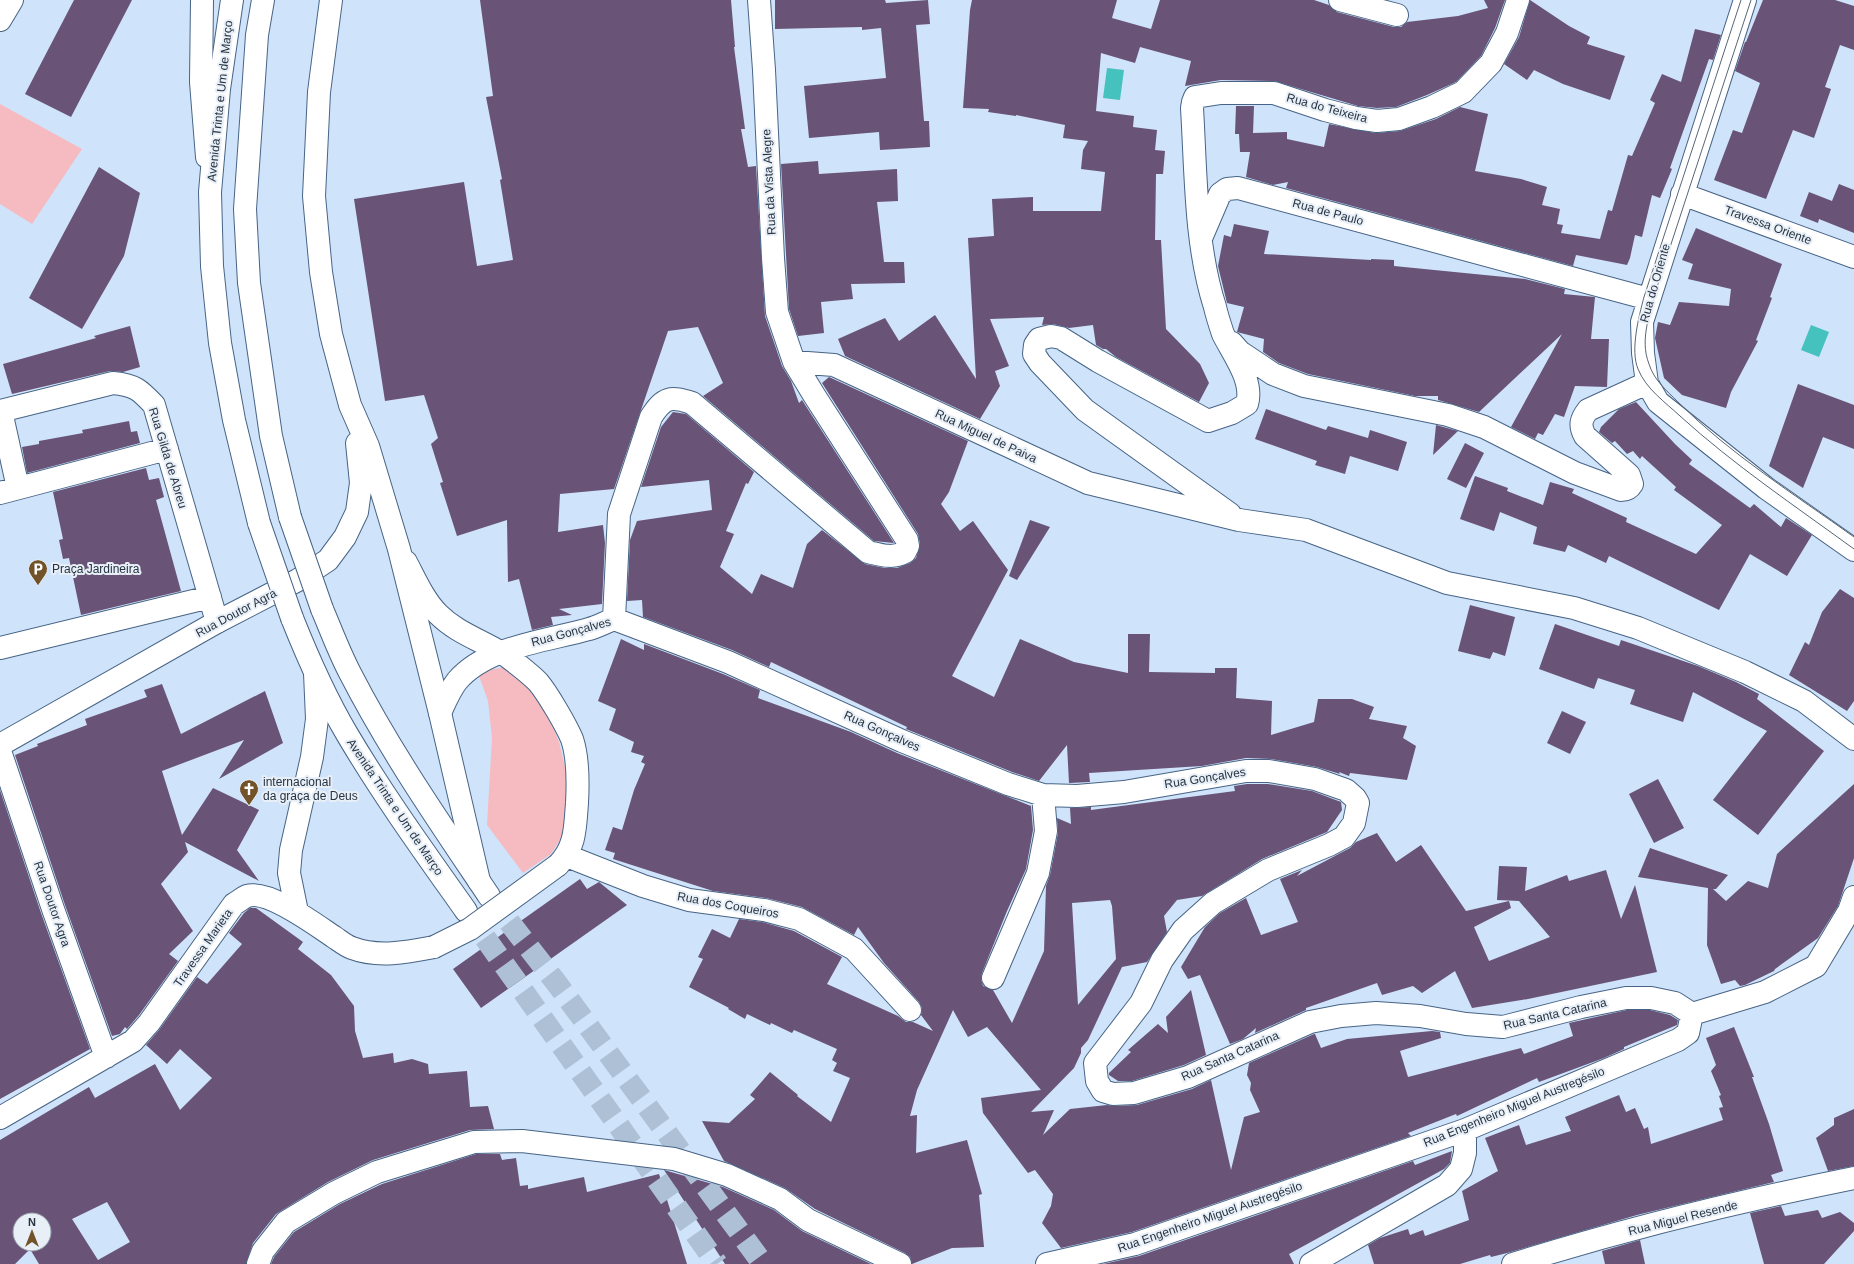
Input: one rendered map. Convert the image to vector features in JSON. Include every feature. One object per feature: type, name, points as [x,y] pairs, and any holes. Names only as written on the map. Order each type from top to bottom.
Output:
[{"type":"street","points":[[0,20],[12,0]]},
{"type":"street","points":[[202,0],[201,82],[210,192]]},
{"type":"street","name":"Avenida Trinta e Um de Março","points":[[232,0],[219,89],[210,192],[212,266],[220,343],[234,420],[259,523],[292,618],[315,673],[346,733],[380,789],[466,911]]},
{"type":"street","points":[[263,0],[257,35],[245,209],[248,275],[271,436],[290,517],[322,609],[349,671],[375,720],[405,770],[484,888],[399,549],[368,446],[350,405],[331,334],[321,272],[314,196],[319,92],[331,0]]},
{"type":"street","name":"Rua da Vista Alegre","points":[[759,0],[764,70],[772,258],[777,312],[794,362]]},
{"type":"street","points":[[1340,0],[1397,15]]},
{"type":"street","name":"Rua do Teixeira","points":[[1201,240],[1192,102],[1196,97],[1200,95],[1221,93],[1274,93],[1356,118],[1377,121],[1399,119],[1432,107],[1463,92],[1491,63],[1506,34],[1518,0]]},
{"type":"street","name":"Rua do Oriente","points":[[1745,0],[1642,322],[1643,353],[1647,383],[1658,402],[1766,488],[1854,550]]},
{"type":"street","name":"Rua de Paulo","points":[[1201,240],[1220,194],[1227,189],[1238,188],[1649,299]]},
{"type":"street","name":"Travessa Oriente","points":[[1682,194],[1854,257]]},
{"type":"street","points":[[1201,240],[1213,302],[1222,332],[1246,381],[1248,399],[1247,404],[1232,412],[1208,421],[1098,361],[1062,338],[1051,336],[1039,339],[1035,345],[1034,354],[1040,363],[1085,410],[1239,520],[1306,530],[1446,583],[1574,608],[1638,628],[1745,672],[1804,701],[1854,739]]},
{"type":"street","points":[[1222,332],[1240,352],[1273,374],[1304,386],[1448,414],[1484,427],[1575,472],[1621,490],[1626,490],[1632,484],[1630,475],[1584,436],[1580,428],[1582,418],[1588,410],[1647,383]]},
{"type":"street","points":[[614,619],[619,514],[651,416],[658,405],[668,399],[677,399],[692,403],[868,552],[883,556],[896,556],[905,552],[908,546],[907,540],[814,396],[794,362]]},
{"type":"street","name":"Rua Miguel de Paiva","points":[[794,362],[834,365],[1088,483],[1239,520]]},
{"type":"street","name":"Rua Gilda de Abreu","points":[[0,411],[113,383],[128,384],[140,390],[154,405],[218,622]]},
{"type":"street","name":"Rua Doutor Agra","points":[[0,745],[218,622],[298,580],[328,560],[345,537],[357,512],[361,483],[358,449],[350,405]]},
{"type":"street","points":[[0,411],[9,490],[167,450]]},
{"type":"street","points":[[315,673],[317,718],[312,758],[291,850],[289,874],[297,912],[351,948],[368,953],[403,953],[434,947],[470,929],[563,860],[573,840],[577,795],[576,766],[572,740],[555,708],[538,682],[500,652],[476,641],[454,628],[437,613],[422,592],[399,549]]},
{"type":"street","points":[[0,648],[210,596]]},
{"type":"street","name":"Rua Gonçalves","points":[[440,713],[458,681],[472,668],[500,652],[538,641],[590,629],[614,619],[728,662],[902,741],[1001,782],[1044,795],[1077,796],[1124,792],[1246,771],[1270,771],[1329,783],[1346,790],[1358,803]]},
{"type":"street","name":"Rua Doutor Agra","points":[[0,751],[53,909],[106,1057]]},
{"type":"street","points":[[993,978],[1038,873],[1046,831],[1044,795]]},
{"type":"street","name":"Rua Santa Catarina","points":[[1358,803],[1354,823],[1344,836],[1330,845],[1268,870],[1213,903],[1183,930],[1162,960],[1141,1003],[1095,1063],[1097,1081],[1104,1091],[1113,1094],[1134,1093],[1188,1076],[1310,1022],[1341,1016],[1376,1013],[1420,1016],[1466,1024],[1503,1027],[1581,1007],[1626,998],[1651,998],[1675,1003],[1692,1014]]},
{"type":"street","name":"Rua dos Coqueiros","points":[[563,860],[689,900],[764,910],[799,919],[854,949],[910,1010]]},
{"type":"street","name":"Travessa Marieta","points":[[0,1118],[133,1041],[149,1023],[234,904],[246,896],[255,895],[267,898],[297,912]]},
{"type":"street","points":[[1692,1014],[1765,992],[1816,966],[1849,911],[1854,898]]},
{"type":"street","name":"Rua Engenheiro Miguel Austregésilo","points":[[1047,1264],[1135,1244],[1465,1130],[1678,1040],[1688,1033],[1692,1014]]},
{"type":"street","points":[[1311,1264],[1446,1185],[1461,1169],[1465,1153],[1465,1130]]},
{"type":"street","points":[[258,1264],[264,1251],[286,1222],[334,1193],[377,1172],[474,1142],[522,1141],[674,1159],[726,1176],[780,1198],[808,1220],[900,1264]]},
{"type":"street","name":"Rua Miguel Resende","points":[[1513,1264],[1570,1246],[1767,1196],[1854,1178]]},
{"type":"shaded area","points":[[1107,68],[1124,70],[1120,100],[1103,98]]},
{"type":"shaded area","points":[[0,104],[82,149],[32,224],[0,204]]},
{"type":"shaded area","points":[[1811,325],[1829,332],[1819,357],[1801,350]]},
{"type":"shaded area","points":[[505,667],[526,680],[549,715],[559,742],[566,771],[567,829],[551,854],[523,873],[487,825],[492,738],[488,701],[479,676],[489,670]]},
{"type":"building","points":[[74,0],[132,0],[71,117],[25,94]]},
{"type":"building","points":[[480,0],[731,0],[734,47],[745,129],[741,129],[748,167],[756,166],[765,316],[782,366],[791,381],[799,403],[802,400],[894,543],[874,541],[703,396],[723,383],[698,327],[668,331],[614,489],[560,494],[558,532],[603,525],[605,543],[602,604],[559,609],[572,615],[551,617],[553,625],[532,630],[519,579],[508,582],[507,520],[457,536],[440,483],[443,482],[431,444],[438,438],[424,395],[385,401],[354,199],[464,182],[477,266],[513,260],[500,180],[502,179],[486,97],[493,96]]},
{"type":"building","points":[[775,0],[885,0],[886,3],[928,0],[930,24],[916,25],[924,121],[929,121],[930,147],[880,150],[879,132],[809,138],[804,86],[886,78],[881,28],[862,30],[862,27],[775,29]]},
{"type":"building","points":[[972,0],[1117,0],[1112,18],[1151,29],[1160,0],[1314,0],[1329,5],[1337,12],[1394,27],[1401,27],[1407,22],[1458,16],[1488,8],[1484,0],[1505,0],[1495,28],[1481,56],[1456,82],[1396,107],[1377,108],[1358,106],[1274,81],[1221,80],[1185,86],[1191,61],[1140,47],[1135,63],[1101,53],[1096,111],[1134,116],[1133,127],[1157,130],[1155,150],[1165,151],[1163,174],[1156,174],[1155,240],[1161,240],[1166,329],[1200,364],[1209,383],[1199,402],[1116,357],[1106,349],[1096,345],[1093,325],[1069,328],[1053,324],[1042,325],[1044,317],[990,319],[1009,366],[995,371],[1000,386],[980,419],[845,356],[838,339],[885,318],[899,341],[935,315],[976,379],[968,238],[994,236],[992,199],[1033,197],[1033,211],[1101,211],[1105,172],[1081,169],[1083,150],[1088,141],[1063,138],[1065,125],[1016,115],[988,112],[989,109],[963,108]]},
{"type":"building","points":[[1530,0],[1569,26],[1590,37],[1587,44],[1625,56],[1610,100],[1563,84],[1534,70],[1527,80],[1504,64],[1519,37]]},
{"type":"building","points":[[1763,0],[1835,0],[1854,6],[1854,50],[1840,45],[1825,87],[1831,89],[1814,138],[1793,130],[1766,199],[1714,180],[1733,130],[1742,133],[1760,83],[1735,71],[1745,42]]},
{"type":"building","points":[[1695,29],[1721,35],[1713,60],[1709,59],[1670,168],[1672,169],[1660,198],[1652,195],[1642,237],[1635,235],[1627,265],[1576,255],[1573,266],[1286,188],[1288,182],[1273,185],[1246,177],[1250,152],[1240,152],[1239,134],[1235,134],[1236,106],[1254,106],[1253,133],[1287,132],[1287,139],[1324,147],[1329,124],[1375,133],[1400,131],[1436,119],[1460,107],[1488,114],[1475,171],[1521,179],[1547,187],[1542,205],[1560,209],[1557,224],[1563,225],[1561,233],[1600,239],[1608,210],[1612,211],[1628,155],[1632,156],[1655,103],[1650,100],[1662,74],[1681,82]]},
{"type":"building","points":[[818,161],[819,174],[897,169],[898,201],[877,202],[884,262],[904,262],[905,283],[851,284],[853,299],[821,302],[824,333],[798,336],[789,309],[781,164]]},
{"type":"building","points":[[99,167],[140,193],[124,256],[82,329],[29,298]]},
{"type":"building","points":[[1839,184],[1854,190],[1854,233],[1819,219],[1818,223],[1800,216],[1809,192],[1832,201]]},
{"type":"building","points":[[1234,224],[1269,231],[1264,254],[1394,260],[1394,266],[1525,279],[1565,289],[1564,294],[1595,297],[1591,339],[1609,339],[1607,387],[1575,386],[1564,417],[1555,414],[1543,435],[1538,433],[1535,439],[1511,427],[1562,334],[1479,412],[1438,400],[1438,396],[1415,396],[1308,374],[1279,363],[1263,352],[1264,339],[1237,332],[1244,307],[1227,303],[1218,266],[1224,235],[1231,237]]},
{"type":"building","points":[[1696,228],[1782,264],[1770,297],[1772,298],[1756,340],[1758,341],[1731,392],[1726,408],[1682,395],[1664,378],[1655,338],[1658,322],[1670,325],[1679,302],[1729,306],[1731,289],[1688,279],[1693,264],[1682,260]]},
{"type":"building","points":[[130,326],[140,367],[123,372],[110,371],[12,394],[3,364],[96,338],[94,336]]},
{"type":"building","points":[[829,377],[968,441],[949,492],[941,504],[960,531],[973,521],[1008,570],[952,676],[994,697],[1020,639],[1074,662],[1128,673],[1128,634],[1150,634],[1149,672],[1215,673],[1215,668],[1237,668],[1236,698],[1272,701],[1271,735],[1314,722],[1318,699],[1352,699],[1374,707],[1369,719],[1407,726],[1403,738],[1416,746],[1407,780],[1350,773],[1349,776],[1317,767],[1271,759],[1246,758],[1202,766],[1089,773],[1090,782],[1069,783],[1067,745],[1039,781],[1012,772],[906,729],[907,727],[771,662],[769,667],[732,650],[643,617],[642,600],[627,601],[630,540],[637,521],[712,510],[709,480],[641,487],[661,427],[673,412],[686,414],[754,472],[748,484],[746,483],[726,531],[734,534],[720,567],[752,594],[761,574],[793,588],[807,544],[822,530],[865,564],[885,568],[897,568],[910,563],[916,558],[920,544],[918,534],[822,383]]},
{"type":"building","points":[[1798,384],[1854,405],[1854,449],[1823,437],[1803,488],[1769,466]]},
{"type":"building","points":[[1636,402],[1692,460],[1689,464],[1750,508],[1754,504],[1781,527],[1786,518],[1812,535],[1787,576],[1750,554],[1719,610],[1609,556],[1606,563],[1568,545],[1565,552],[1533,544],[1537,527],[1500,512],[1494,531],[1460,519],[1475,476],[1508,488],[1507,491],[1543,505],[1550,482],[1574,489],[1572,493],[1627,518],[1626,522],[1696,554],[1722,525],[1674,490],[1676,487],[1642,456],[1640,459],[1633,451],[1627,454],[1615,441],[1612,443],[1599,432],[1601,427],[1619,409]]},
{"type":"building","points":[[1266,409],[1326,430],[1328,426],[1368,438],[1370,430],[1407,442],[1398,471],[1350,456],[1345,474],[1315,465],[1317,461],[1255,439]]},
{"type":"building","points":[[129,421],[131,432],[137,431],[140,443],[27,473],[22,447],[39,444],[39,441],[83,433],[82,430]]},
{"type":"building","points":[[1436,425],[1458,431],[1433,455]]},
{"type":"building","points":[[1465,443],[1484,453],[1466,488],[1447,479]]},
{"type":"building","points":[[146,468],[149,480],[159,478],[164,497],[156,500],[181,591],[81,615],[69,558],[63,559],[59,540],[63,539],[53,492]]},
{"type":"building","points":[[1030,520],[1050,527],[1017,580],[1009,576]]},
{"type":"building","points":[[1840,589],[1854,598],[1854,701],[1847,711],[1789,675],[1805,642],[1809,645],[1822,612]]},
{"type":"building","points":[[1470,605],[1515,617],[1505,656],[1493,652],[1490,659],[1458,651]]},
{"type":"building","points":[[1555,624],[1619,646],[1621,640],[1698,666],[1736,682],[1759,694],[1757,699],[1824,751],[1758,835],[1713,800],[1767,731],[1693,692],[1683,722],[1630,704],[1635,690],[1598,678],[1594,689],[1539,669]]},
{"type":"building","points":[[621,639],[644,650],[644,644],[723,674],[760,690],[758,698],[851,732],[897,753],[1031,806],[1033,830],[1026,869],[1007,911],[982,973],[981,979],[983,986],[993,990],[1012,1023],[1044,951],[1046,886],[1050,875],[1058,833],[1057,818],[1071,824],[1070,808],[1091,807],[1091,810],[1235,791],[1234,786],[1247,784],[1268,784],[1312,791],[1341,802],[1342,810],[1327,832],[1262,859],[1202,896],[1177,900],[1164,916],[1167,932],[1147,962],[1122,967],[1088,1040],[1081,1048],[1081,1053],[1074,1068],[1031,1112],[1054,1110],[1043,1135],[1070,1109],[1107,1105],[1137,1105],[1192,1089],[1211,1080],[1231,1170],[1244,1117],[1260,1112],[1250,1090],[1251,1083],[1247,1075],[1249,1063],[1314,1034],[1321,1048],[1347,1039],[1432,1031],[1440,1032],[1441,1038],[1400,1051],[1408,1077],[1521,1048],[1524,1054],[1573,1036],[1569,1023],[1627,1010],[1650,1010],[1670,1015],[1678,1020],[1677,1025],[1624,1047],[1624,1049],[1604,1058],[1539,1082],[1537,1078],[1457,1116],[1456,1114],[1408,1133],[1411,1136],[1132,1232],[1061,1248],[1042,1223],[1051,1206],[1053,1194],[1035,1170],[1028,1173],[983,1113],[981,1098],[1041,1090],[987,1027],[968,1037],[953,1010],[917,1090],[910,1116],[917,1115],[916,1153],[967,1140],[982,1194],[979,1195],[984,1247],[952,1248],[912,1264],[910,1257],[905,1253],[815,1209],[785,1188],[724,1161],[702,1121],[729,1123],[755,1099],[750,1095],[770,1072],[798,1095],[797,1096],[831,1122],[850,1078],[833,1071],[837,1063],[832,1060],[837,1049],[794,1030],[792,1033],[747,1014],[745,1019],[728,1009],[729,1008],[689,987],[703,959],[698,957],[712,929],[730,938],[739,919],[762,922],[794,931],[842,957],[827,984],[898,1016],[906,1022],[913,1022],[933,1031],[921,1015],[922,1008],[919,1002],[884,963],[858,927],[854,935],[802,907],[766,898],[713,891],[613,859],[615,853],[605,850],[613,827],[622,830],[634,790],[645,764],[641,762],[644,756],[631,752],[634,742],[609,730],[616,709],[598,701]],"holes":[[[1110,900],[1112,906],[1116,959],[1078,1005],[1072,903]]]},
{"type":"building","points":[[162,684],[181,734],[265,691],[283,743],[219,779],[244,740],[162,771],[182,835],[213,788],[259,810],[237,850],[259,881],[185,842],[188,852],[161,884],[193,931],[169,954],[178,961],[139,1015],[127,1029],[125,1027],[120,1034],[112,1036],[65,905],[15,755],[38,746],[37,744],[87,725],[85,719],[147,697],[144,690]]},
{"type":"building","points":[[1562,711],[1586,722],[1570,754],[1547,743]]},
{"type":"building","points":[[1658,779],[1684,828],[1654,843],[1629,794]]},
{"type":"building","points":[[1854,784],[1854,858],[1838,906],[1818,938],[1774,971],[1745,985],[1740,986],[1735,980],[1721,984],[1707,945],[1708,888],[1638,877],[1650,848],[1728,875],[1716,889],[1713,889],[1726,901],[1748,881],[1768,888],[1777,854]]},
{"type":"building","points":[[0,790],[41,913],[90,1049],[0,1099]]},
{"type":"building","points":[[1377,833],[1396,862],[1421,845],[1466,911],[1509,901],[1511,908],[1474,927],[1489,961],[1550,937],[1519,901],[1497,900],[1499,866],[1527,867],[1525,891],[1567,875],[1569,881],[1606,870],[1621,919],[1635,885],[1657,972],[1528,999],[1472,1008],[1455,971],[1422,993],[1413,986],[1382,995],[1377,983],[1306,1008],[1306,1010],[1255,1033],[1256,1028],[1243,1039],[1230,1044],[1200,975],[1188,979],[1181,967],[1205,927],[1220,913],[1246,898],[1261,935],[1298,922],[1280,879],[1302,870],[1297,876],[1350,848],[1356,842]]},
{"type":"building","points":[[580,879],[587,889],[599,882],[627,905],[481,1008],[453,969]]},
{"type":"building","points":[[250,908],[256,908],[303,942],[298,949],[331,975],[354,1006],[355,1031],[363,1058],[393,1053],[394,1063],[412,1059],[428,1064],[429,1074],[467,1071],[470,1107],[488,1106],[494,1129],[470,1130],[373,1160],[328,1182],[276,1214],[253,1243],[246,1264],[39,1264],[32,1252],[52,1252],[52,1212],[12,1212],[12,1252],[27,1252],[15,1264],[0,1264],[0,1140],[89,1087],[95,1098],[155,1064],[180,1110],[212,1078],[180,1049],[167,1064],[146,1045],[159,1030],[197,977],[207,984],[242,944],[229,933],[244,913]],"holes":[[[107,1202],[130,1242],[98,1260],[72,1219]]]},
{"type":"building","points":[[1191,990],[1206,1055],[1184,1065],[1132,1081],[1118,1081],[1109,1075],[1109,1073],[1131,1052],[1128,1050],[1158,1024],[1168,1033],[1166,1017]]},
{"type":"building","points":[[1734,1027],[1754,1077],[1752,1077],[1769,1124],[1783,1171],[1771,1175],[1774,1182],[1637,1215],[1507,1253],[1491,1257],[1490,1255],[1460,1264],[1374,1264],[1368,1245],[1380,1238],[1408,1229],[1410,1235],[1423,1230],[1425,1236],[1469,1220],[1462,1191],[1498,1171],[1485,1138],[1519,1125],[1526,1145],[1571,1131],[1565,1117],[1619,1095],[1626,1112],[1635,1108],[1644,1129],[1648,1127],[1651,1144],[1723,1120],[1719,1108],[1723,1107],[1719,1096],[1721,1095],[1711,1071],[1716,1065],[1706,1038]]},
{"type":"building","points":[[1854,1109],[1854,1166],[1828,1171],[1816,1138],[1834,1125],[1834,1118]]},
{"type":"building","points":[[1452,1151],[1450,1163],[1444,1169],[1289,1254],[1294,1264],[1103,1264],[1139,1256],[1413,1161],[1415,1165]]},
{"type":"building","points":[[476,1154],[500,1154],[502,1160],[516,1158],[520,1186],[528,1185],[528,1189],[584,1177],[587,1192],[659,1174],[687,1264],[271,1264],[274,1257],[294,1232],[340,1204],[382,1184]]},
{"type":"building","points":[[664,1170],[723,1187],[774,1210],[802,1231],[871,1264],[725,1264]]},
{"type":"building","points":[[1781,1206],[1785,1216],[1818,1210],[1822,1218],[1840,1212],[1854,1223],[1854,1231],[1824,1264],[1764,1264],[1750,1213]]},
{"type":"building","points":[[1640,1240],[1645,1264],[1605,1264],[1602,1251]]},
{"type":"tunnel","points":[[489,896],[558,985],[763,1264]]},
{"type":"tunnel","points":[[466,911],[717,1264]]},
{"type":"tram line","points":[[1741,0],[1644,297],[1636,333],[1636,361],[1641,376],[1651,389],[1701,434],[1765,485],[1854,549]]},
{"type":"tram line","points":[[1751,0],[1657,287],[1647,325],[1645,345],[1646,354],[1651,370],[1657,380],[1698,421],[1763,473],[1854,537]]},
{"type":"place","name":"Praça Jardineira","points":[[38,586]]},
{"type":"place","name":"internacional da graça de Deus","points":[[249,806]]}]
